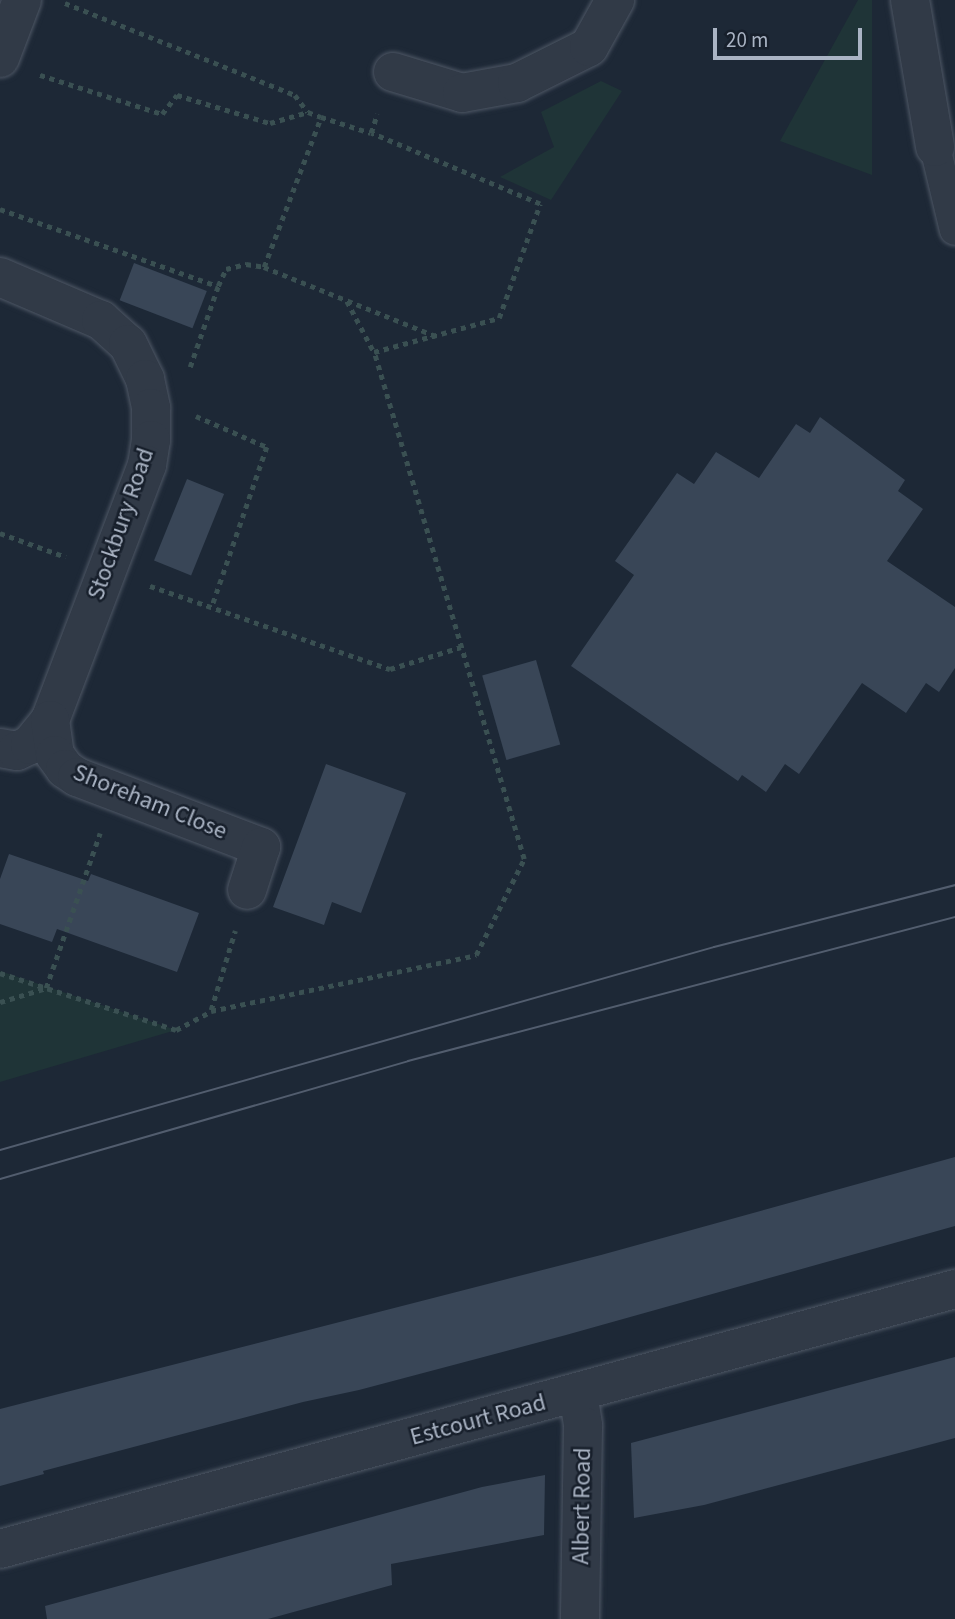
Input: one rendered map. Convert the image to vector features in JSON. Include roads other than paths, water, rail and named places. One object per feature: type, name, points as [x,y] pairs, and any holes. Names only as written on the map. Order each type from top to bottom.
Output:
[{"type":"street","points":[[0,58],[22,0]]},
{"type":"street","points":[[393,72],[462,93],[517,83],[589,47],[615,0]]},
{"type":"street","points":[[910,0],[935,147]]},
{"type":"street","name":"Stockbury Road","points":[[0,277],[101,320],[128,344],[145,379],[151,408],[151,440],[146,465],[50,720]]},
{"type":"street","points":[[0,748],[18,751],[30,745],[50,720]]},
{"type":"street","name":"Shoreham Close","points":[[50,720],[55,755],[65,769],[114,792],[261,847],[247,890]]},
{"type":"street","name":"Estcourt Road","points":[[0,1549],[955,1289]]},
{"type":"street","name":"Albert Road","points":[[578,1393],[583,1426],[580,1619]]},
{"type":"lane","points":[[935,147],[955,230]]},
{"type":"tram line","points":[[0,1150],[714,947],[955,885]]},
{"type":"tram line","points":[[0,1179],[408,1061],[955,917]]}]
